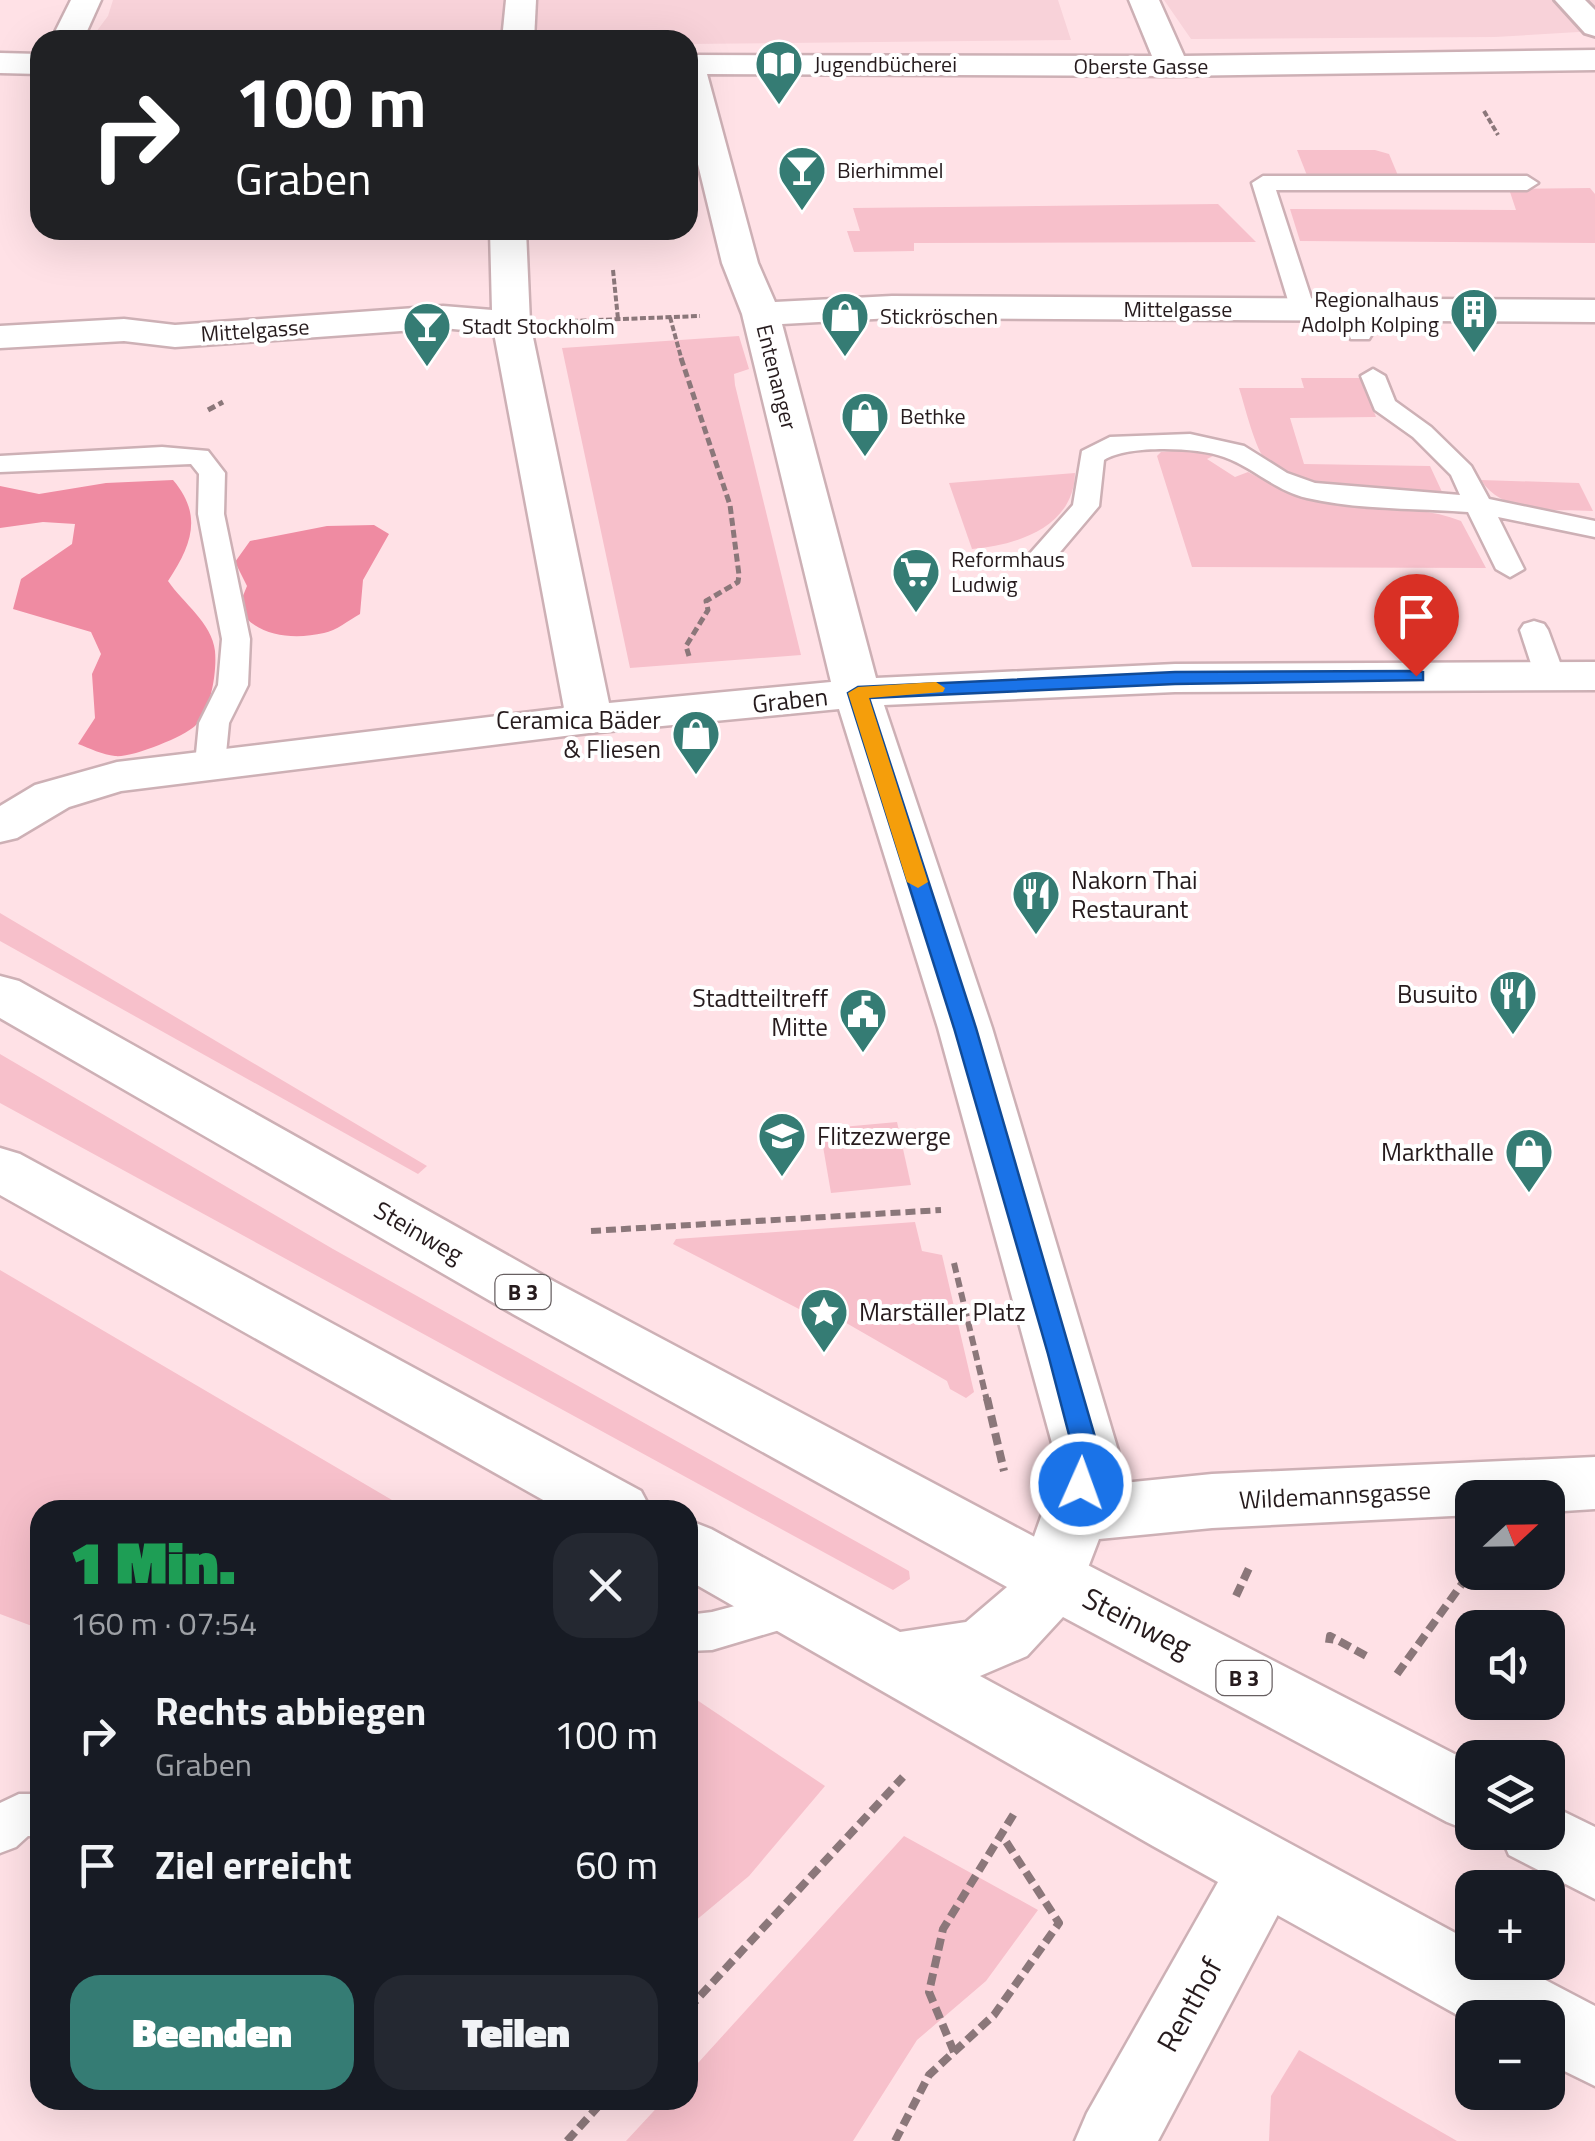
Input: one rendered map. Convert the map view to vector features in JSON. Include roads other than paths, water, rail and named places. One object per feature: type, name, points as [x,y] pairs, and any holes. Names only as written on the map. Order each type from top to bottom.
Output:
[{"type":"street","points":[[72,30],[86,0]]},
{"type":"street","points":[[519,30],[521,0]]},
{"type":"street","points":[[1144,0],[1172,66]]},
{"type":"street","points":[[1569,0],[1595,27]]},
{"type":"street","name":"Oberste Gasse","points":[[698,64],[1172,66],[1595,60]]},
{"type":"street","points":[[0,63],[30,64]]},
{"type":"street","name":"Entenanger","points":[[698,102],[740,263],[761,314],[858,693],[965,1028],[1087,1454],[1075,1514],[1052,1579]]},
{"type":"street","points":[[508,240],[511,323],[589,719]]},
{"type":"street","name":"Mittelgasse","points":[[761,314],[892,307],[1303,310],[1356,322],[1595,311]]},
{"type":"street","name":"Mittelgasse","points":[[0,337],[124,330],[174,336],[443,317],[511,323]]},
{"type":"street","name":"Graben","points":[[0,827],[52,796],[117,777],[589,719],[858,693],[1175,678],[1595,676]]},
{"type":"street","name":"Steinweg","points":[[0,994],[534,1298],[1052,1579],[1454,1789]]},
{"type":"street","points":[[0,1169],[600,1500]]},
{"type":"street","name":"Wildemannsgasse","points":[[1075,1514],[1286,1497],[1595,1484]]},
{"type":"street","points":[[698,1554],[1506,2000]]},
{"type":"street","name":"Steinweg","points":[[896,1663],[970,1651],[1003,1638],[1026,1617],[1052,1579]]},
{"type":"street","points":[[1565,1848],[1595,1865]]},
{"type":"street","name":"Renthof","points":[[1114,2141],[1265,1869]]},
{"type":"street","points":[[1565,2031],[1595,2048]]},
{"type":"lane","points":[[1303,310],[1263,183],[1527,183]]},
{"type":"lane","points":[[1372,376],[1384,405],[1422,432],[1462,472],[1510,569]]},
{"type":"lane","points":[[1040,558],[1086,506],[1091,457],[1110,445],[1190,442],[1235,451],[1278,479],[1311,491],[1479,506],[1595,528]]},
{"type":"lane","points":[[0,464],[162,455],[198,458],[212,473],[210,514],[236,639],[232,685],[214,723],[210,764]]},
{"type":"lane","points":[[1534,630],[1550,676]]},
{"type":"lane","points":[[698,1632],[795,1608]]},
{"type":"lane","points":[[0,1832],[19,1815],[30,1815]]},
{"type":"place","name":"Jugendbücherei","points":[[779,106]]},
{"type":"place","name":"Bierhimmel","points":[[802,212]]},
{"type":"place","name":"Regionalhaus Adolph Kolping","points":[[1474,354]]},
{"type":"place","name":"Stickröschen","points":[[845,358]]},
{"type":"place","name":"Stadt Stockholm","points":[[427,368]]},
{"type":"place","name":"Bethke","points":[[865,458]]},
{"type":"place","name":"Reformhaus Ludwig","points":[[916,614]]},
{"type":"place","name":"Ceramica Bäder & Fliesen","points":[[696,776]]},
{"type":"place","name":"Nakorn Thai Restaurant","points":[[1036,936]]},
{"type":"place","name":"Busuito","points":[[1513,1036]]},
{"type":"place","name":"Stadtteiltreff Mitte","points":[[863,1054]]},
{"type":"place","name":"Flitzezwerge","points":[[782,1178]]},
{"type":"place","name":"Markthalle","points":[[1529,1194]]},
{"type":"place","name":"Marställer Platz","points":[[824,1354]]}]
